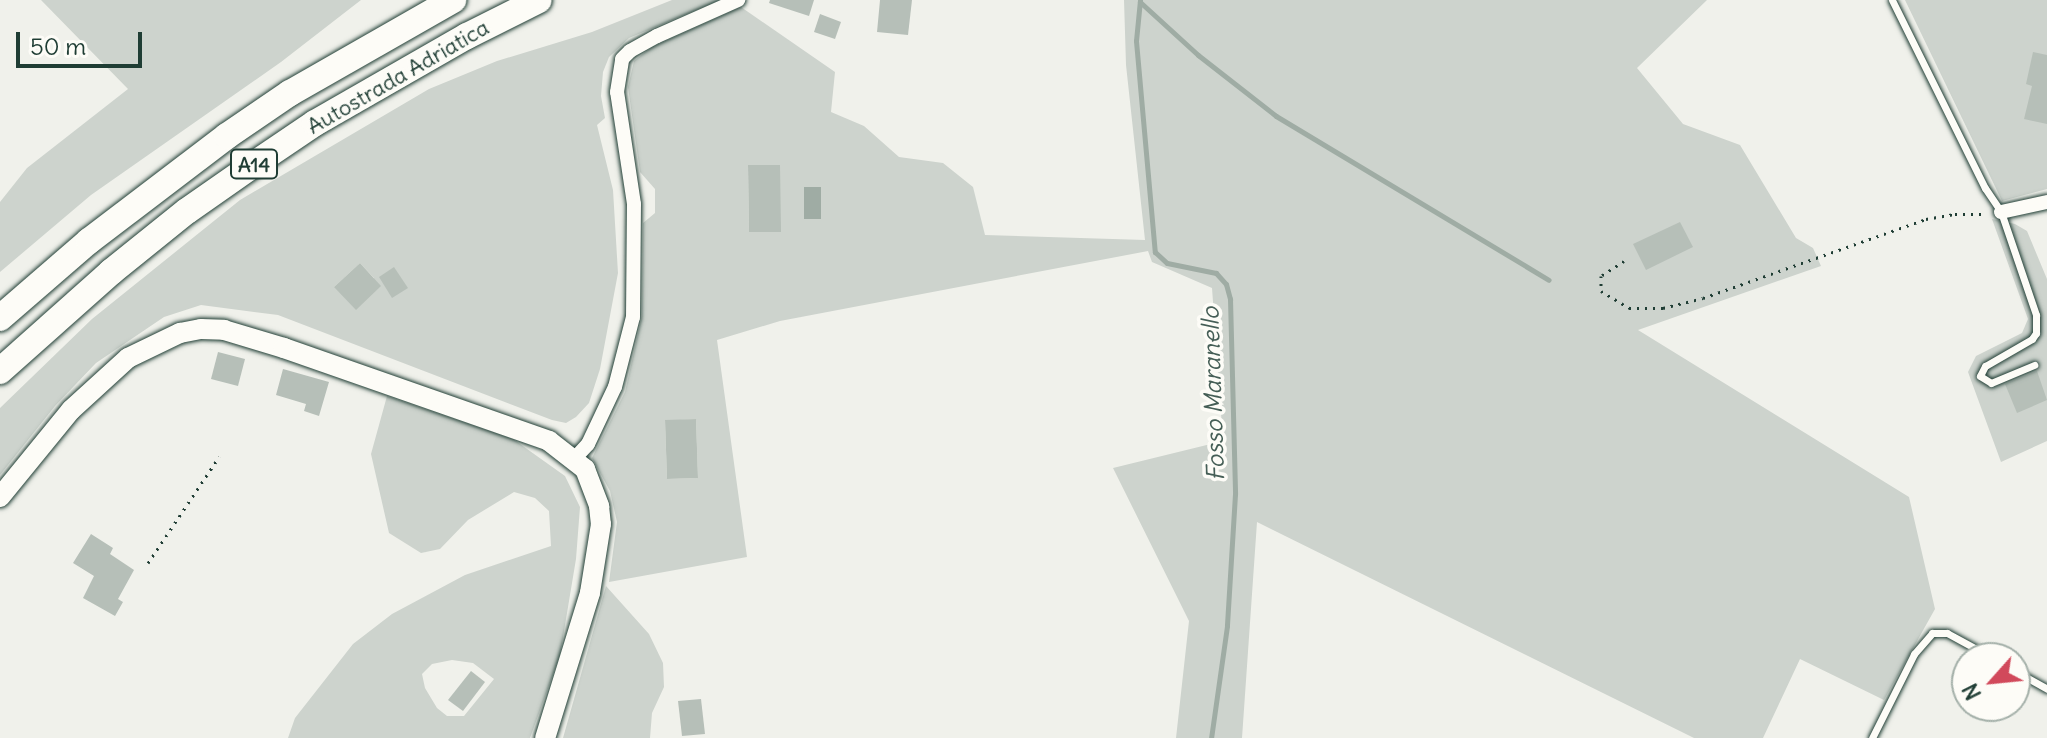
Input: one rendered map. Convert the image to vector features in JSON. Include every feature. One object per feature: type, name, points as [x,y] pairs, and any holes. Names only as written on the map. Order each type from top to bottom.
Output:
[{"type":"highway","name":"Autostrada Adriatica","points":[[0,318],[89,241],[227,136],[290,93],[453,0]]},
{"type":"highway","name":"Autostrada Adriatica","points":[[0,371],[111,272],[187,211],[250,167],[328,115],[539,0]]},
{"type":"main road","points":[[0,497],[71,410],[128,358],[180,333],[201,329],[224,330],[284,348],[549,441],[575,458],[585,469],[599,506],[598,555],[545,738]]},
{"type":"street","points":[[575,458],[588,444],[615,387],[633,317],[634,204],[617,72],[630,51],[738,0]]},
{"type":"street","points":[[2001,212],[2047,202]]},
{"type":"lane","points":[[1892,0],[1985,188],[2001,212],[2036,315],[2036,333],[2023,346],[1985,366],[1980,376],[1991,383],[2034,365]]},
{"type":"lane","points":[[1872,738],[1914,654],[1932,633],[1947,633],[1964,642]]},
{"type":"path","points":[[1624,261],[1601,276],[1601,291],[1629,308],[1663,308],[1926,219],[2001,212]]},
{"type":"path","points":[[148,563],[219,457]]},
{"type":"shaded area","points":[[41,0],[361,0],[281,62],[91,195],[0,272],[0,202],[27,168],[128,89]]},
{"type":"shaded area","points":[[672,0],[720,0],[629,38],[609,57],[603,72],[601,96],[605,118],[597,125],[613,190],[618,273],[600,369],[589,403],[576,417],[566,423],[552,420],[278,315],[201,305],[164,317],[96,363],[55,406],[0,475],[0,408],[92,319],[240,200],[429,89],[497,61],[592,32]],"holes":[[[360,263],[374,278],[369,284],[334,287]]]},
{"type":"shaded area","points":[[1124,0],[1707,0],[1637,68],[1683,124],[1740,145],[1796,238],[1813,248],[1821,266],[1638,330],[1909,497],[1935,609],[1884,700],[1800,659],[1763,738],[1694,738],[1257,522],[1242,738],[1176,738],[1189,621],[1113,468],[1223,441],[1212,288],[1152,262],[1148,251],[780,321],[717,340],[747,557],[609,582],[617,522],[610,491],[592,458],[625,392],[642,316],[643,223],[655,213],[655,189],[640,172],[628,87],[634,61],[652,47],[741,7],[835,72],[831,112],[864,126],[899,157],[943,163],[973,187],[985,235],[1145,240],[1126,65]],"holes":[[[748,166],[780,232],[749,232]],[[696,419],[698,478],[667,479],[665,421]]]},
{"type":"shaded area","points":[[1905,0],[2047,0],[2047,189],[2002,201]]},
{"type":"shaded area","points":[[804,187],[821,187],[821,219],[804,219]]},
{"type":"shaded area","points":[[1992,219],[2015,224],[2027,231],[2047,279],[2047,441],[2001,462],[1968,372],[1976,356],[2022,333],[2028,319]]},
{"type":"shaded area","points":[[387,396],[513,439],[565,476],[580,507],[576,559],[560,655],[530,738],[288,738],[295,718],[353,644],[392,614],[465,575],[551,546],[549,511],[535,498],[514,492],[468,520],[440,549],[421,553],[389,533],[371,454]],"holes":[[[452,660],[473,663],[494,679],[464,716],[447,716],[437,708],[425,688],[422,674],[432,664]]]},
{"type":"shaded area","points":[[606,586],[649,634],[663,663],[664,687],[652,713],[650,738],[563,738]]},
{"type":"building","points":[[770,0],[814,0],[809,16],[769,3]]},
{"type":"building","points":[[880,0],[912,0],[908,35],[877,32]]},
{"type":"building","points":[[820,14],[841,22],[835,39],[814,32]]},
{"type":"building","points":[[2033,52],[2047,55],[2047,124],[2024,119],[2032,86],[2026,84]]},
{"type":"building","points":[[748,165],[780,165],[781,232],[749,232]]},
{"type":"building","points":[[1680,222],[1693,247],[1646,270],[1633,244]]},
{"type":"building","points":[[360,263],[381,286],[356,310],[334,287]]},
{"type":"building","points":[[394,267],[408,288],[392,298],[379,277]]},
{"type":"building","points":[[218,352],[245,359],[238,386],[211,379]]},
{"type":"building","points":[[283,369],[329,382],[319,416],[304,411],[306,404],[276,395]]},
{"type":"building","points":[[2037,371],[2047,400],[2017,413],[2005,384]]},
{"type":"building","points":[[696,419],[698,478],[667,479],[665,420]]},
{"type":"building","points":[[91,534],[113,548],[110,554],[134,570],[118,599],[123,602],[115,616],[83,598],[94,576],[73,563]]},
{"type":"building","points":[[471,671],[485,682],[463,711],[448,700]]},
{"type":"building","points":[[701,699],[705,734],[682,736],[678,701]]},
{"type":"waterway","name":"Fosso Maranello","points":[[1140,0],[1136,41],[1155,252],[1167,263],[1216,273],[1226,284],[1230,299],[1235,494],[1227,626],[1211,738]]},
{"type":"waterway","points":[[1140,2],[1198,55],[1276,116],[1549,280]]}]
